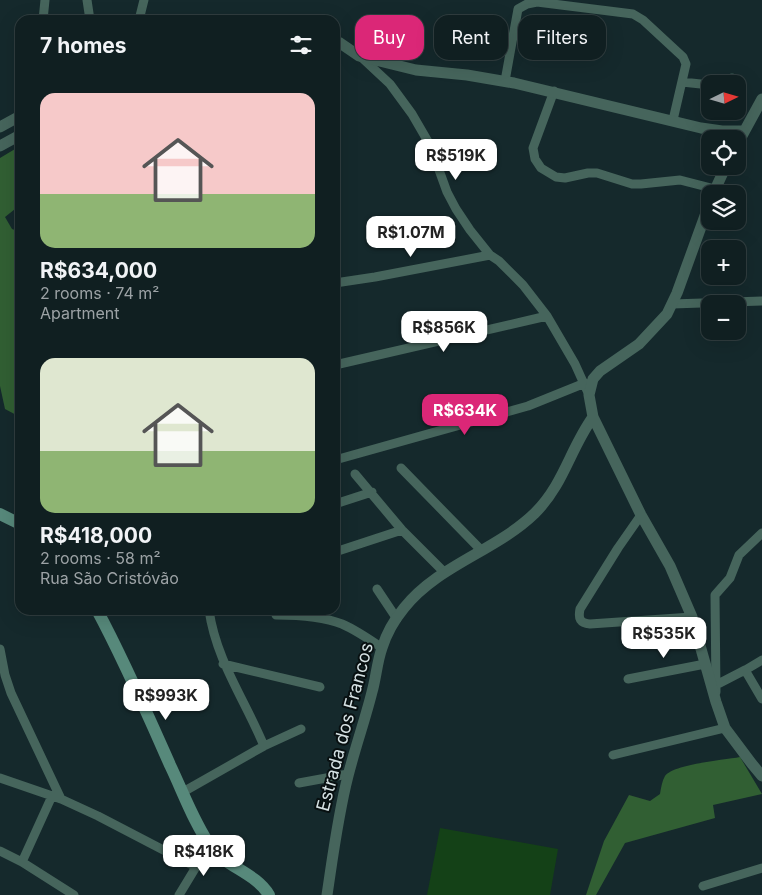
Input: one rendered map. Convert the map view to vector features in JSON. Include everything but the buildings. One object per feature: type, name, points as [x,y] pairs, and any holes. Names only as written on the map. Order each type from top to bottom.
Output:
[{"type":"main road","points":[[0,514],[15,522]]},
{"type":"main road","points":[[100,615],[118,650],[183,792],[211,846],[223,858],[259,883],[269,895]]},
{"type":"street","points":[[44,15],[45,0]]},
{"type":"street","points":[[87,0],[89,15]]},
{"type":"street","points":[[140,15],[144,0]]},
{"type":"street","points":[[504,81],[518,9],[527,4],[537,2],[633,14],[643,20],[683,57],[686,64],[673,120]]},
{"type":"street","points":[[340,43],[355,53]]},
{"type":"street","points":[[363,60],[390,84],[412,114],[430,145],[447,192],[456,209],[490,255],[499,261],[523,285],[547,316],[585,383],[593,416],[641,515],[670,566],[692,617],[725,728],[762,776]]},
{"type":"street","points":[[375,60],[416,70],[504,81],[554,91],[715,130]]},
{"type":"street","points":[[682,82],[701,83]]},
{"type":"street","points":[[554,91],[533,148],[535,159],[541,168],[556,177],[565,178],[597,173],[632,184],[680,180],[701,187]]},
{"type":"street","points":[[745,130],[762,99]]},
{"type":"street","points":[[0,127],[15,119]]},
{"type":"street","points":[[0,146],[15,138]]},
{"type":"street","points":[[589,395],[593,379],[600,371],[639,344],[667,314],[677,293],[701,227]]},
{"type":"street","points":[[340,282],[490,255]]},
{"type":"street","points":[[672,304],[762,301]]},
{"type":"street","points":[[340,364],[547,316]]},
{"type":"street","points":[[340,459],[528,406],[585,383]]},
{"type":"street","name":"Estrada dos Francos","points":[[328,895],[339,814],[348,774],[373,691],[382,648],[402,610],[412,598],[444,572],[516,528],[548,500],[593,416]]},
{"type":"street","points":[[401,468],[481,550]]},
{"type":"street","points":[[355,474],[402,530],[444,572]]},
{"type":"street","points":[[340,502],[372,492]]},
{"type":"street","points":[[641,515],[580,609],[578,615],[580,620],[584,624],[590,624],[692,617]]},
{"type":"street","points":[[340,550],[402,530]]},
{"type":"street","points":[[716,702],[715,595],[730,578],[739,555],[762,533]]},
{"type":"street","points":[[377,589],[397,620]]},
{"type":"street","points":[[210,615],[216,644],[223,664],[255,724],[264,746]]},
{"type":"street","points":[[276,615],[298,615],[340,623],[355,630],[382,648]]},
{"type":"street","points":[[0,649],[11,693],[57,798]]},
{"type":"street","points":[[716,686],[762,660]]},
{"type":"street","points":[[223,664],[320,687]]},
{"type":"street","points":[[628,679],[705,664]]},
{"type":"street","points":[[742,672],[745,670],[762,698]]},
{"type":"street","points":[[612,755],[725,728]]},
{"type":"street","points":[[183,792],[264,746],[300,729]]},
{"type":"street","points":[[299,783],[348,774]]},
{"type":"street","points":[[0,778],[57,798],[140,836],[196,867]]},
{"type":"street","points":[[22,862],[57,798]]},
{"type":"street","points":[[179,895],[211,846]]},
{"type":"street","points":[[0,851],[22,862],[74,895]]},
{"type":"street","points":[[703,886],[762,868]]},
{"type":"green space","points":[[15,149],[15,209],[5,217],[12,229],[15,230],[15,414],[5,409],[0,386],[0,158]]},
{"type":"green space","points":[[740,757],[762,794],[713,805],[715,818],[625,843],[596,895],[586,895],[604,841],[629,795],[650,801],[660,794],[665,776],[678,768]]},
{"type":"green space","points":[[440,828],[558,849],[550,895],[427,895]]}]
